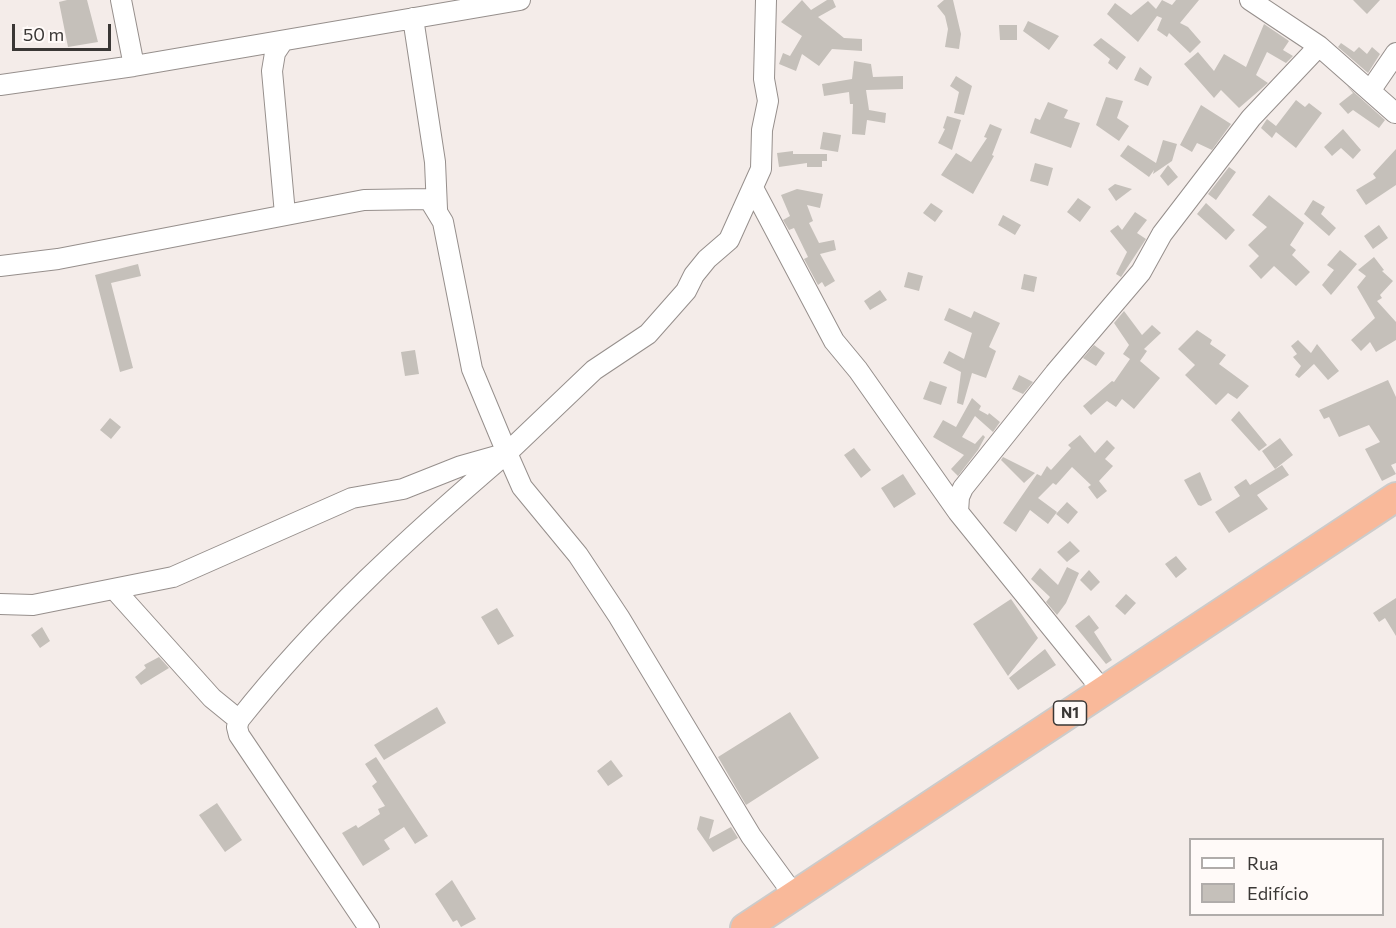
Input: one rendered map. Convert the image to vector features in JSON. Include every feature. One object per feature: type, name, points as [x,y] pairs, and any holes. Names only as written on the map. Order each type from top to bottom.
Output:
[{"type":"highway","name":"N1","points":[[745,928],[1396,498]]},
{"type":"street","points":[[121,0],[134,66]]},
{"type":"street","points":[[0,85],[134,66],[520,0]]},
{"type":"street","points":[[369,928],[239,735],[237,727],[239,720],[337,607],[417,530],[507,453],[594,370],[648,334],[686,291],[694,275],[707,259],[729,240],[761,169],[762,130],[768,101],[764,79],[766,0]]},
{"type":"street","points":[[1250,0],[1319,46],[1395,113]]},
{"type":"street","points":[[413,18],[435,162],[437,209]]},
{"type":"street","points":[[283,41],[275,53],[272,71],[285,214]]},
{"type":"street","points":[[958,512],[959,497],[963,488],[1055,373],[1141,272],[1162,234],[1251,118],[1319,46]]},
{"type":"street","points":[[247,47],[267,60],[272,71]]},
{"type":"street","points":[[1370,91],[1396,53]]},
{"type":"street","points":[[753,188],[834,340],[958,512],[1103,691]]},
{"type":"street","points":[[0,266],[58,259],[364,200],[429,199],[443,222],[472,369],[522,487],[578,555],[619,617],[751,836],[794,896]]},
{"type":"street","points":[[0,604],[33,605],[173,578],[352,498],[403,489],[461,465],[507,453]]},
{"type":"street","points":[[115,590],[212,698],[239,720]]},
{"type":"building","points":[[87,0],[98,42],[68,47],[59,2]]},
{"type":"building","points":[[802,0],[811,10],[827,0],[833,0],[836,7],[818,17],[844,38],[862,39],[862,51],[832,49],[819,66],[802,54],[796,71],[779,64],[783,53],[790,56],[802,36],[781,22]]},
{"type":"building","points":[[944,0],[953,0],[961,34],[959,49],[945,47],[948,29],[945,16],[937,6]]},
{"type":"building","points":[[1162,0],[1172,5],[1176,0],[1199,0],[1180,23],[1188,27],[1201,42],[1190,53],[1169,33],[1167,37],[1157,30],[1162,18],[1157,16],[1138,42],[1107,14],[1115,3],[1131,15],[1148,1],[1156,9]]},
{"type":"building","points":[[1353,0],[1380,0],[1367,14]]},
{"type":"building","points":[[1028,21],[1059,36],[1049,50],[1023,31]]},
{"type":"building","points":[[1264,24],[1289,41],[1283,50],[1293,56],[1286,63],[1267,52],[1256,75],[1268,83],[1239,108],[1221,90],[1214,98],[1184,64],[1198,52],[1214,71],[1224,54],[1246,67]]},
{"type":"building","points":[[999,25],[1017,25],[1017,40],[1000,40]]},
{"type":"building","points":[[1101,38],[1126,57],[1117,70],[1108,63],[1110,59],[1093,45]]},
{"type":"building","points":[[1341,43],[1354,52],[1359,47],[1367,54],[1372,47],[1380,54],[1368,73],[1338,47]]},
{"type":"building","points":[[854,61],[871,64],[873,77],[903,76],[903,89],[866,90],[869,110],[886,113],[885,123],[867,120],[865,135],[852,134],[853,104],[850,104],[849,92],[824,96],[822,84],[852,79]]},
{"type":"building","points":[[1140,67],[1152,77],[1148,86],[1134,80]]},
{"type":"building","points":[[956,76],[972,86],[964,115],[954,113],[959,92],[950,86]]},
{"type":"building","points":[[1347,86],[1385,120],[1379,128],[1353,110],[1348,114],[1339,104],[1353,93]]},
{"type":"building","points":[[1106,97],[1123,101],[1117,118],[1129,126],[1119,141],[1096,125]]},
{"type":"building","points":[[1296,100],[1305,107],[1309,103],[1322,113],[1296,148],[1276,132],[1272,138],[1261,128],[1267,119],[1276,126]]},
{"type":"building","points":[[1048,102],[1068,110],[1064,118],[1080,123],[1071,148],[1030,133],[1035,118],[1040,120]]},
{"type":"building","points":[[1201,105],[1231,124],[1212,150],[1197,143],[1192,152],[1180,145]]},
{"type":"building","points":[[947,116],[961,120],[952,150],[938,143],[945,129],[943,128]]},
{"type":"building","points":[[990,124],[1002,129],[992,155],[994,156],[973,194],[941,175],[956,153],[971,162],[987,138],[984,137]]},
{"type":"building","points":[[1343,129],[1361,150],[1353,159],[1341,148],[1332,156],[1324,147]]},
{"type":"building","points":[[823,132],[841,135],[838,152],[820,149]]},
{"type":"building","points":[[1163,140],[1177,144],[1172,161],[1153,174],[1154,170],[1149,177],[1120,156],[1128,145],[1156,163]]},
{"type":"building","points":[[1396,149],[1396,185],[1366,205],[1356,190],[1376,178],[1373,174]]},
{"type":"building","points":[[793,151],[793,154],[827,154],[827,161],[822,161],[822,167],[807,167],[807,163],[779,167],[777,153]]},
{"type":"building","points":[[1035,163],[1053,168],[1048,186],[1030,181]]},
{"type":"building","points":[[1168,165],[1178,177],[1168,186],[1160,176]]},
{"type":"building","points":[[1229,167],[1236,172],[1216,200],[1208,194]]},
{"type":"building","points":[[1115,184],[1132,189],[1116,201],[1108,189]]},
{"type":"building","points":[[797,189],[823,194],[820,208],[807,205],[813,221],[809,223],[819,243],[834,240],[836,250],[820,254],[835,281],[825,287],[822,282],[818,285],[804,259],[808,257],[794,228],[789,230],[783,220],[790,216],[781,195]]},
{"type":"building","points":[[1269,195],[1304,223],[1290,245],[1296,250],[1292,255],[1310,272],[1296,286],[1274,266],[1261,279],[1249,266],[1259,256],[1248,245],[1267,227],[1252,215]]},
{"type":"building","points":[[1078,198],[1091,207],[1080,222],[1067,212]]},
{"type":"building","points":[[1313,200],[1325,207],[1321,214],[1336,228],[1329,236],[1304,214]]},
{"type":"building","points":[[931,203],[943,211],[935,222],[923,213]]},
{"type":"building","points":[[1206,203],[1235,230],[1226,240],[1197,214]]},
{"type":"building","points":[[1135,212],[1147,220],[1137,233],[1146,239],[1121,277],[1116,274],[1127,252],[1110,231],[1118,225],[1122,230]]},
{"type":"building","points":[[1003,215],[1021,225],[1015,235],[998,225]]},
{"type":"building","points":[[1379,225],[1388,238],[1373,249],[1364,236]]},
{"type":"building","points":[[1340,250],[1357,264],[1331,295],[1322,285],[1334,270],[1327,265]]},
{"type":"building","points":[[1374,257],[1384,270],[1382,271],[1393,281],[1380,295],[1382,298],[1377,301],[1396,322],[1396,340],[1376,352],[1370,342],[1361,351],[1351,340],[1375,318],[1357,287],[1366,276],[1358,270]]},
{"type":"building","points":[[138,264],[141,276],[111,283],[133,368],[120,372],[95,275]]},
{"type":"building","points":[[908,272],[923,276],[919,291],[904,287]]},
{"type":"building","points":[[1024,274],[1037,277],[1034,292],[1021,289]]},
{"type":"building","points":[[880,290],[887,300],[870,310],[864,301]]},
{"type":"building","points":[[949,308],[971,318],[974,311],[1000,323],[989,347],[996,351],[986,378],[972,373],[963,405],[957,403],[961,372],[943,363],[949,351],[964,359],[972,333],[944,320]]},
{"type":"building","points":[[1124,311],[1142,335],[1152,325],[1161,333],[1144,349],[1147,351],[1140,361],[1160,378],[1134,409],[1122,399],[1116,407],[1107,401],[1091,415],[1083,406],[1112,381],[1114,382],[1130,359],[1123,354],[1129,345],[1114,323]]},
{"type":"building","points":[[1197,330],[1212,340],[1210,344],[1226,355],[1219,364],[1249,386],[1237,399],[1228,393],[1216,405],[1185,375],[1195,365],[1178,349]]},
{"type":"building","points":[[1298,340],[1311,353],[1317,344],[1339,371],[1328,380],[1314,364],[1299,378],[1295,375],[1301,366],[1293,357],[1297,354],[1291,346]]},
{"type":"building","points":[[1094,345],[1105,353],[1096,366],[1083,358]]},
{"type":"building","points":[[415,350],[419,374],[405,376],[401,352]]},
{"type":"building","points":[[1019,375],[1033,382],[1023,394],[1012,389]]},
{"type":"building","points":[[1388,380],[1396,397],[1396,463],[1391,465],[1396,474],[1382,481],[1365,449],[1380,442],[1369,425],[1339,437],[1329,417],[1324,419],[1319,410]]},
{"type":"building","points":[[930,381],[947,387],[941,405],[923,399]]},
{"type":"building","points":[[972,398],[981,406],[979,410],[988,415],[989,413],[1000,422],[993,432],[975,416],[962,437],[975,444],[983,435],[985,437],[958,476],[951,469],[964,455],[933,437],[943,420],[956,427]]},
{"type":"building","points":[[1239,411],[1267,445],[1259,451],[1231,420]]},
{"type":"building","points":[[110,418],[121,427],[111,439],[100,430]]},
{"type":"building","points":[[1080,435],[1095,453],[1107,440],[1115,448],[1105,459],[1113,466],[1099,481],[1107,491],[1097,499],[1088,487],[1091,485],[1072,467],[1056,485],[1053,483],[1038,498],[1057,512],[1048,524],[1030,510],[1016,532],[1003,523],[1037,474],[1041,476],[1047,466],[1051,470],[1071,448],[1068,445]]},
{"type":"building","points":[[1280,438],[1293,455],[1275,469],[1262,451]]},
{"type":"building","points":[[854,448],[871,470],[861,478],[844,455]]},
{"type":"building","points":[[1003,457],[1035,473],[1024,483],[1001,460]]},
{"type":"building","points":[[1282,465],[1289,475],[1257,495],[1268,509],[1229,533],[1215,512],[1240,496],[1234,487],[1246,479],[1250,485]]},
{"type":"building","points":[[1200,472],[1212,500],[1201,506],[1198,505],[1184,480]]},
{"type":"building","points":[[903,474],[916,494],[894,508],[881,488]]},
{"type":"building","points":[[1067,502],[1078,512],[1068,524],[1056,514]]},
{"type":"building","points":[[1070,541],[1080,551],[1067,562],[1057,552]]},
{"type":"building","points":[[1176,556],[1187,569],[1176,578],[1165,564]]},
{"type":"building","points":[[1067,567],[1079,573],[1066,603],[1057,615],[1046,602],[1050,597],[1031,579],[1040,568],[1058,585]]},
{"type":"building","points":[[1089,570],[1100,582],[1091,591],[1080,580]]},
{"type":"building","points":[[1126,594],[1136,603],[1125,615],[1115,606]]},
{"type":"building","points":[[1396,598],[1396,636],[1385,618],[1379,622],[1373,613]]},
{"type":"building","points":[[1011,599],[1038,638],[1008,676],[973,624]]},
{"type":"building","points":[[497,608],[514,636],[498,645],[481,617]]},
{"type":"building","points":[[1089,615],[1099,628],[1094,632],[1112,660],[1106,664],[1075,626]]},
{"type":"building","points":[[42,627],[50,641],[40,648],[31,635]]},
{"type":"building","points":[[1045,649],[1056,665],[1018,690],[1009,678]]},
{"type":"building","points":[[159,657],[169,668],[141,685],[135,677],[146,668],[144,665]]},
{"type":"building","points":[[437,707],[446,723],[384,760],[374,745]]},
{"type":"building","points":[[790,712],[819,758],[746,805],[718,757]]},
{"type":"building","points":[[376,757],[428,836],[415,844],[404,827],[384,840],[390,849],[363,866],[342,833],[356,825],[358,828],[380,814],[378,809],[385,806],[372,786],[377,782],[365,764]]},
{"type":"building","points":[[611,760],[623,776],[608,786],[597,771]]},
{"type":"building","points":[[217,803],[242,840],[225,852],[199,815]]},
{"type":"building","points":[[700,816],[714,820],[709,839],[731,827],[738,838],[713,852],[697,829]]},
{"type":"building","points":[[452,880],[476,919],[461,927],[457,920],[453,922],[435,894]]}]
